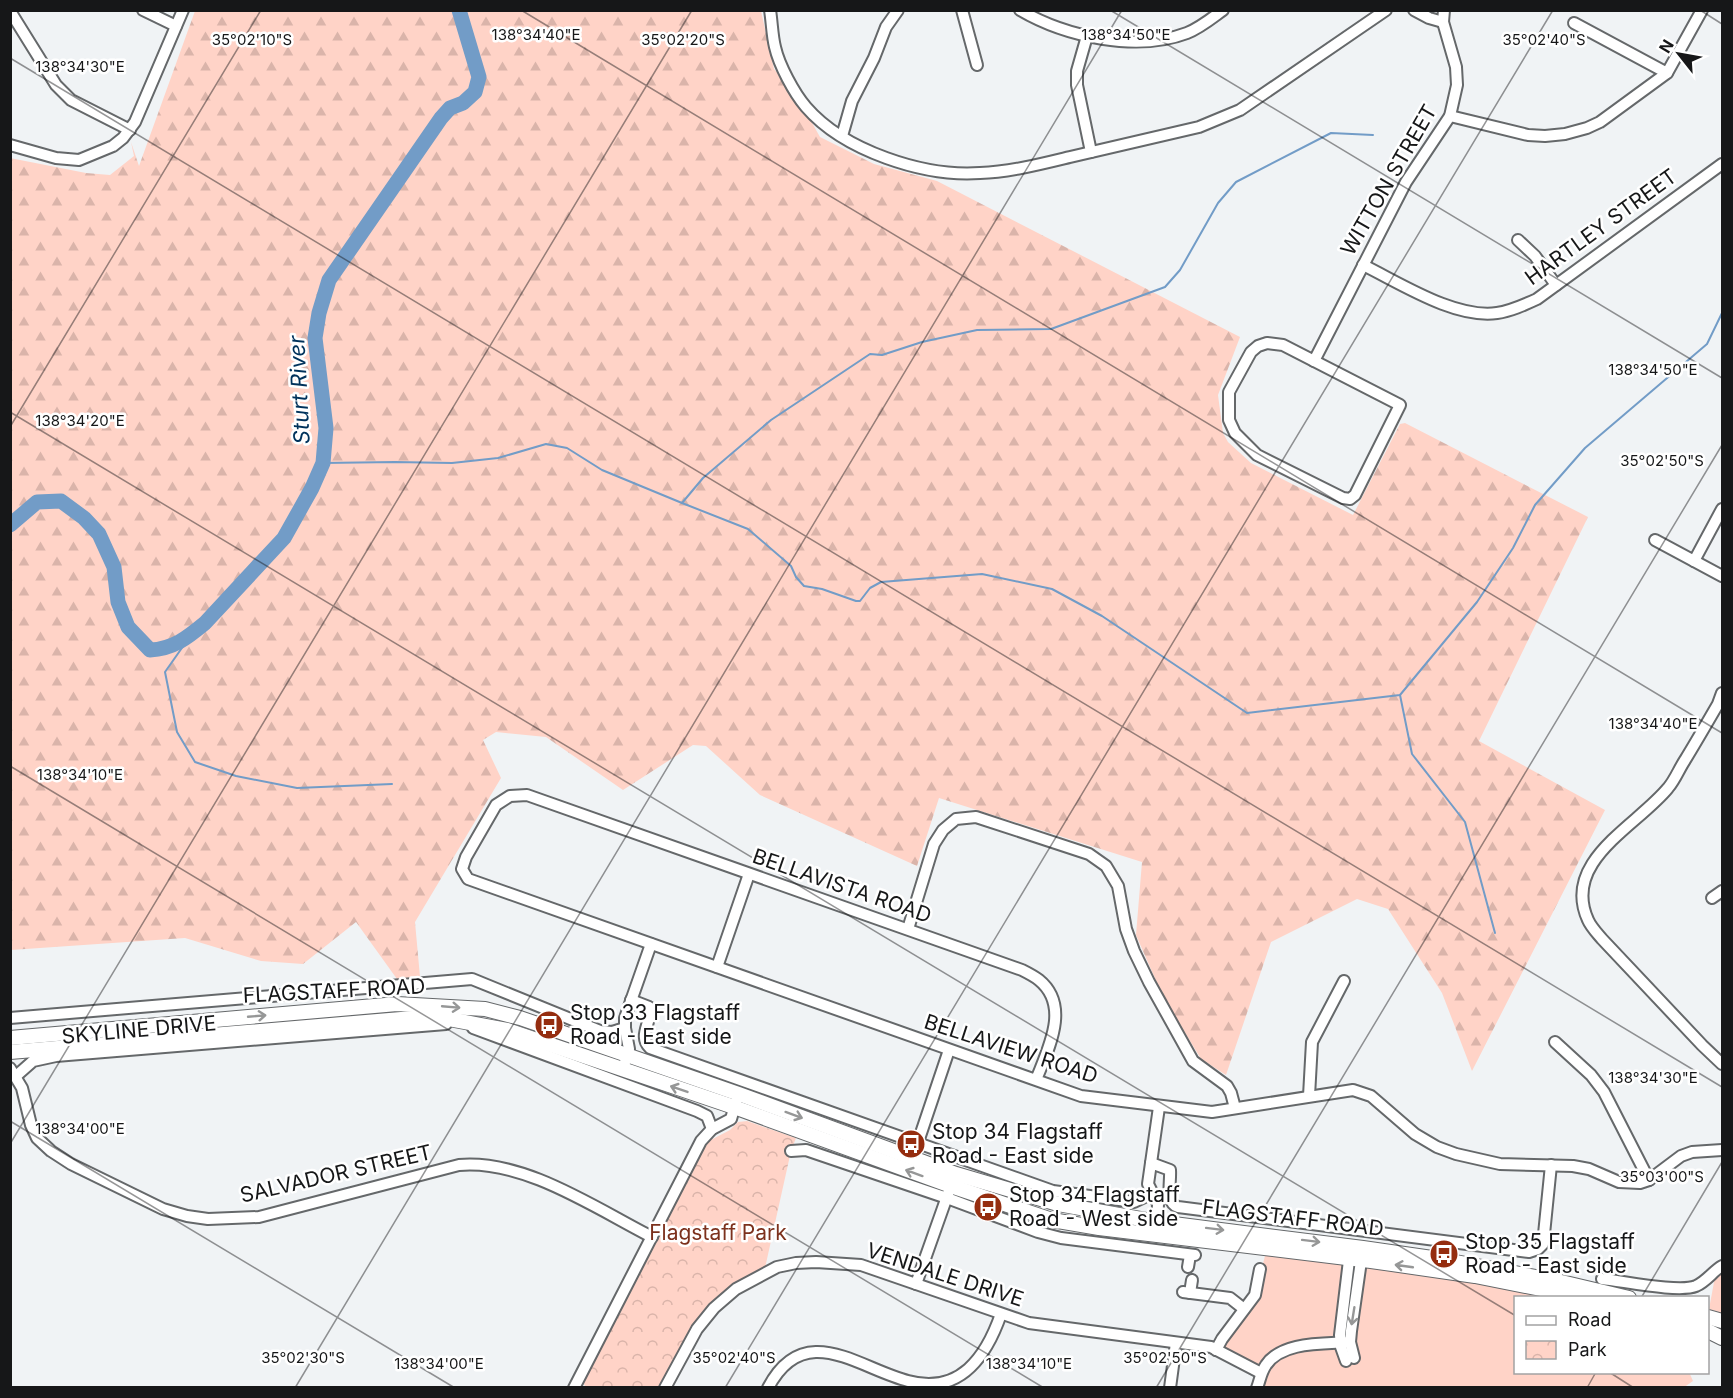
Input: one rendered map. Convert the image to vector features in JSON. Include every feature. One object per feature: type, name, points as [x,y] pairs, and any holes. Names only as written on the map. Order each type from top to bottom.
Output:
[{"type":"main road","name":"FLAGSTAFF ROAD","points":[[10,1038],[397,1004],[485,1010],[520,1018],[628,1056],[951,1186],[1052,1220],[1099,1228],[1157,1228],[1483,1267],[1620,1296]]},
{"type":"main road","name":"FLAGSTAFF ROAD","points":[[10,1052],[425,1017],[458,1020],[507,1030],[623,1070],[736,1101]]},
{"type":"main road","name":"FLAGSTAFF ROAD","points":[[1356,1253],[1576,1296]]},
{"type":"street","points":[[143,10],[176,27]]},
{"type":"street","points":[[10,145],[56,158],[79,160],[112,146],[130,130],[183,10]]},
{"type":"street","points":[[770,10],[775,48],[793,89],[806,107],[823,123],[842,136],[888,159],[934,172],[980,174],[1028,166],[1199,128],[1240,110],[1386,10]]},
{"type":"street","points":[[842,136],[852,101],[874,58],[886,27],[898,10]]},
{"type":"street","points":[[962,10],[977,65]]},
{"type":"street","points":[[1020,10],[1033,18],[1087,36],[1146,42],[1168,39],[1190,32],[1223,10]]},
{"type":"street","points":[[1414,10],[1443,22]]},
{"type":"street","name":"WITTON STREET","points":[[1314,361],[1406,182],[1450,116],[1455,102],[1456,76],[1443,22],[1444,10]]},
{"type":"street","points":[[1450,116],[1528,135],[1565,134],[1587,128],[1600,122],[1668,72],[1702,10]]},
{"type":"street","points":[[10,11],[56,85],[71,100],[130,130]]},
{"type":"street","points":[[1574,23],[1668,72]]},
{"type":"street","points":[[1087,36],[1077,71],[1077,85],[1090,152]]},
{"type":"street","name":"HARTLEY STREET","points":[[1363,265],[1442,304],[1473,312],[1496,313],[1519,307],[1537,299],[1720,171]]},
{"type":"street","points":[[1518,240],[1535,256],[1556,285]]},
{"type":"street","points":[[1275,343],[1314,361],[1400,405],[1355,495],[1350,499],[1343,498],[1257,455],[1235,433],[1230,420],[1229,392],[1251,352],[1258,346],[1275,343]]},
{"type":"street","points":[[1694,561],[1722,509]]},
{"type":"street","points":[[1655,540],[1722,576]]},
{"type":"street","points":[[1722,693],[1718,705],[1668,788],[1611,841],[1591,864],[1584,876],[1583,903],[1588,921],[1602,939],[1722,1064]]},
{"type":"street","name":"BELLAVISTA ROAD","points":[[527,795],[908,929],[1022,970],[1039,979],[1052,994],[1056,1014],[1053,1036],[1036,1080]]},
{"type":"street","name":"BELLAVIEW ROAD","points":[[527,795],[510,796],[496,805],[466,857],[462,868],[468,879],[1081,1096],[1212,1112],[1353,1090],[1371,1096],[1414,1134],[1447,1151],[1500,1164],[1589,1168],[1619,1182],[1640,1183],[1649,1180]]},
{"type":"street","points":[[908,929],[934,844],[943,830],[956,819],[976,817],[1089,854],[1106,866],[1118,886],[1126,928],[1134,951],[1177,1032],[1194,1061],[1227,1086],[1235,1108]]},
{"type":"street","points":[[717,967],[749,874]]},
{"type":"street","points":[[1712,898],[1722,891]]},
{"type":"street","points":[[623,1070],[629,1049],[625,1018],[651,944]]},
{"type":"street","points":[[10,1018],[472,979],[600,1031],[612,1032],[625,1028]]},
{"type":"street","points":[[1310,1096],[1312,1042],[1344,981]]},
{"type":"street","points":[[631,1000],[650,1007],[651,1013],[644,1037],[645,1043],[650,1048],[1053,1191],[1134,1202],[1151,1194]]},
{"type":"street","name":"SKYLINE DRIVE","points":[[13,1072],[33,1061],[56,1056],[452,1024],[464,1025],[697,1111],[706,1116],[712,1129]]},
{"type":"street","points":[[1555,1042],[1591,1075],[1604,1092],[1649,1180],[1681,1156],[1692,1152],[1722,1150]]},
{"type":"street","points":[[918,1142],[949,1050]]},
{"type":"street","name":"SALVADOR STREET","points":[[13,1072],[22,1088],[31,1125],[37,1138],[51,1151],[71,1164],[163,1209],[187,1216],[208,1219],[259,1217],[459,1165],[473,1164],[494,1165],[543,1181],[651,1237]]},
{"type":"street","points":[[574,1388],[701,1141],[712,1129],[730,1119],[736,1101]]},
{"type":"street","points":[[1157,1228],[1158,1204],[1148,1184],[1159,1107]]},
{"type":"street","points":[[791,1151],[806,1150],[951,1186],[1038,1232],[1061,1238],[1193,1255],[1188,1267]]},
{"type":"street","points":[[1151,1163],[1170,1170],[1171,1201],[1178,1208],[1529,1252],[1538,1249],[1543,1244],[1551,1165]]},
{"type":"street","points":[[916,1284],[951,1186]]},
{"type":"street","points":[[1350,1359],[1345,1343],[1356,1253]]},
{"type":"street","name":"VENDALE DRIVE","points":[[665,1388],[697,1329],[714,1308],[736,1289],[777,1267],[816,1262],[861,1265],[1029,1323],[1211,1347],[1262,1373]]},
{"type":"street","points":[[1602,1279],[1688,1288],[1702,1282],[1722,1266]]},
{"type":"street","points":[[1216,1350],[1255,1296],[1260,1269]]},
{"type":"street","points":[[1192,1280],[1186,1292],[1230,1298],[1244,1309]]},
{"type":"street","points":[[768,1388],[783,1365],[795,1357],[826,1351],[909,1381],[930,1384],[951,1379],[967,1371],[983,1355],[1001,1314]]},
{"type":"street","points":[[1170,1388],[1176,1343]]},
{"type":"street","points":[[1257,1388],[1266,1364],[1277,1354],[1293,1347],[1345,1343]]},
{"type":"green space","points":[[195,11],[761,11],[774,69],[793,89],[820,137],[874,164],[937,181],[1240,337],[1218,395],[1223,433],[1228,442],[1251,463],[1353,515],[1400,424],[1405,423],[1588,517],[1479,741],[1605,810],[1472,1071],[1442,993],[1388,909],[1357,899],[1271,942],[1226,1075],[1201,1059],[1163,997],[1136,935],[1142,862],[939,798],[917,866],[760,795],[706,746],[693,745],[623,790],[546,737],[496,732],[483,740],[501,778],[415,922],[420,977],[397,979],[356,922],[303,964],[261,961],[185,938],[11,950],[10,158],[86,173],[110,175],[134,156],[131,142],[139,166]]},
{"type":"green space","name":"Flagstaff Park","points":[[747,1121],[796,1138],[791,1151],[765,1268],[730,1289],[660,1387],[586,1387],[583,1383],[584,1376],[705,1143],[730,1130],[738,1122]]},
{"type":"green space","points":[[1267,1248],[1579,1296],[1514,1296],[1514,1374],[1690,1374],[1693,1381],[1683,1388],[1257,1387],[1261,1373],[1216,1350],[1255,1295]]},
{"type":"green space","points":[[1722,1272],[1722,1313],[1709,1309],[1715,1277]]},
{"type":"waterway","name":"Sturt River","points":[[10,525],[37,502],[61,501],[84,518],[99,534],[114,567],[118,602],[128,627],[150,650],[179,642],[205,623],[284,538],[323,463],[326,428],[315,338],[319,313],[329,280],[441,118],[450,108],[463,103],[475,92],[479,77],[459,10]]},
{"type":"waterway","points":[[323,463],[452,463],[498,458],[546,444],[567,448],[602,470],[682,503],[703,478],[771,420],[870,354],[882,355],[922,342],[977,330],[1051,329],[1165,287],[1180,270],[1218,203],[1236,182],[1331,133],[1373,135]]},
{"type":"waterway","points":[[682,503],[748,529],[791,566],[796,577],[804,586],[822,589],[856,601],[860,601],[870,588],[881,582],[982,574],[1052,589],[1102,616],[1247,713],[1400,695],[1477,602],[1513,548],[1535,505],[1585,448],[1707,344],[1722,313]]},
{"type":"waterway","points":[[191,635],[165,672],[177,732],[195,762],[236,776],[297,788],[392,784]]},
{"type":"waterway","points":[[1400,695],[1412,754],[1465,822],[1495,933]]},
{"type":"place","name":"Stop 33 Flagstaff Road - East side","points":[[549,1025]]},
{"type":"place","name":"Stop 34 Flagstaff Road - East side","points":[[911,1144]]},
{"type":"place","name":"Stop 34 Flagstaff Road - West side","points":[[988,1207]]},
{"type":"place","name":"Stop 35 Flagstaff Road - East side","points":[[1444,1254]]}]
